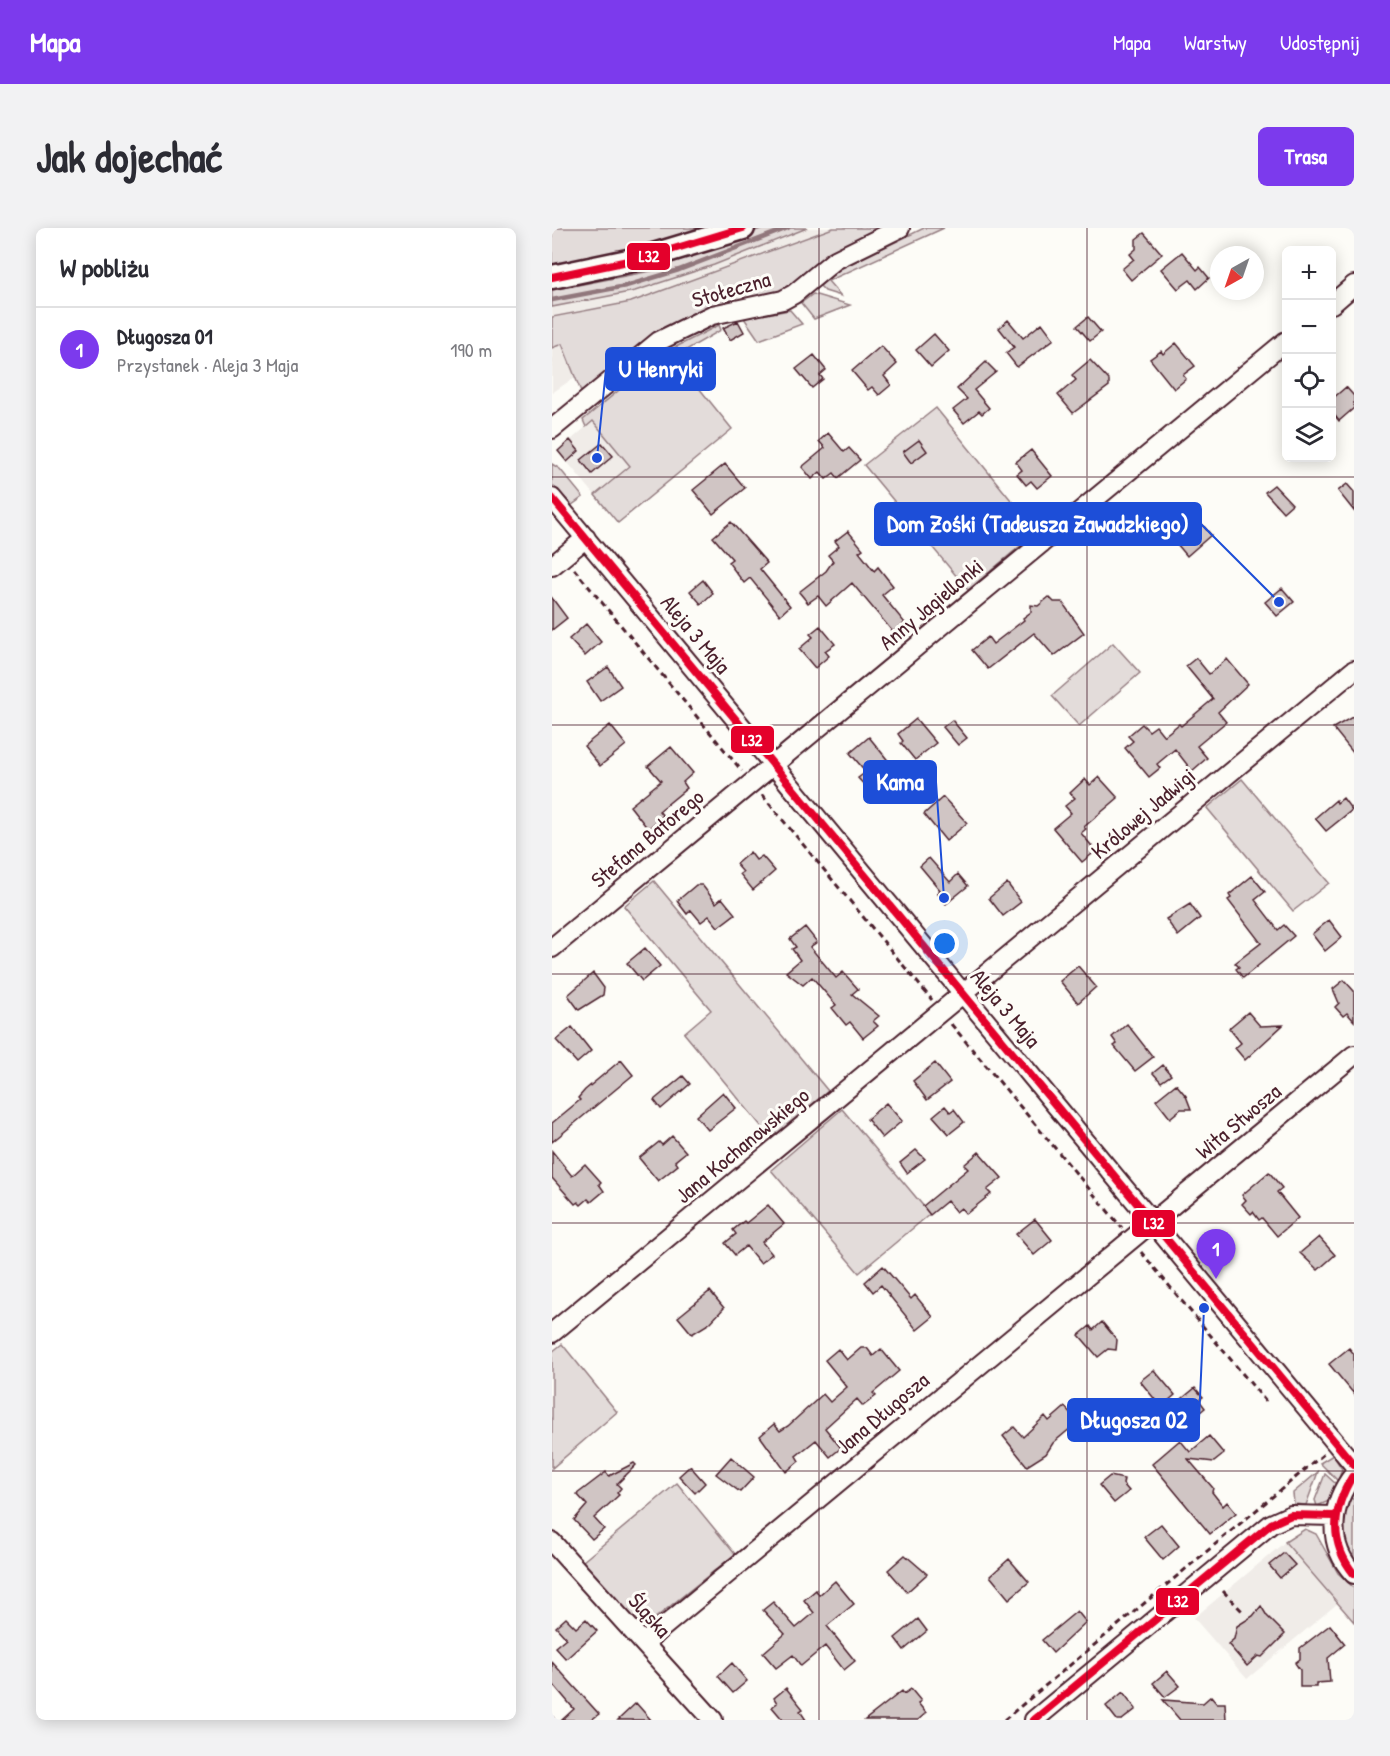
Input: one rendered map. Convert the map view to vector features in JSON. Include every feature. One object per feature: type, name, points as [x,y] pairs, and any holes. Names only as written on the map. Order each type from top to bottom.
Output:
[{"type":"street","points":[[552,277],[647,258],[743,228]]},
{"type":"street","name":"Stołeczna","points":[[552,429],[659,341],[712,315],[783,300],[794,294],[835,260],[900,228]]},
{"type":"street","points":[[1336,301],[1354,285]]},
{"type":"street","name":"Anny Jagiellonki","points":[[773,765],[1282,345]]},
{"type":"street","name":"Aleja 3 Maja","points":[[552,498],[1354,1466]]},
{"type":"street","points":[[560,564],[586,538]]},
{"type":"street","name":"Królowej Jadwigi","points":[[963,993],[1354,670]]},
{"type":"street","name":"Stefana Batorego","points":[[552,948],[773,765]]},
{"type":"street","name":"Jana Kochanowskiego","points":[[552,1333],[963,993]]},
{"type":"street","name":"Wita Stwosza","points":[[1153,1223],[1354,1055]]},
{"type":"street","name":"Jana Długosza","points":[[644,1643],[1130,1239],[1153,1223]]},
{"type":"street","points":[[1354,1474],[1338,1500],[1334,1516],[1334,1534],[1341,1557],[1354,1574]]},
{"type":"street","points":[[1034,1720],[1271,1524],[1291,1515],[1334,1516]]},
{"type":"street","name":"Śląska","points":[[552,1542],[713,1720]]},
{"type":"path","points":[[560,564],[752,783],[1267,1403]]},
{"type":"path","points":[[1004,1720],[1316,1460]]},
{"type":"path","points":[[1223,1591],[1242,1611]]},
{"type":"shaded area","points":[[552,228],[718,228],[552,267]]},
{"type":"shaded area","points":[[763,228],[807,228],[714,265],[635,291],[552,307],[552,290],[651,271]]},
{"type":"shaded area","points":[[807,228],[833,228],[631,302],[552,317],[552,307],[635,290],[714,265]]},
{"type":"shaded area","points":[[833,228],[884,228],[779,295],[725,303],[582,394],[562,344],[552,348],[552,317],[631,302]]},
{"type":"shaded area","points":[[924,228],[944,228],[828,281],[841,296],[825,291],[820,286],[840,269]]},
{"type":"shaded area","points":[[813,294],[850,305],[814,319],[801,303]]},
{"type":"shaded area","points":[[790,310],[802,324],[759,340],[744,318]]},
{"type":"shaded area","points":[[719,325],[721,330],[674,357],[732,429],[618,523],[595,495],[630,466],[593,421],[586,427],[583,420],[664,353]]},
{"type":"shaded area","points":[[561,344],[575,377],[552,393],[552,348]]},
{"type":"shaded area","points":[[936,408],[1037,532],[968,590],[864,465]]},
{"type":"shaded area","points":[[593,421],[630,466],[595,495],[558,451]]},
{"type":"shaded area","points":[[552,464],[560,469],[583,497],[572,505],[552,485]]},
{"type":"shaded area","points":[[1113,643],[1140,673],[1079,726],[1052,696]]},
{"type":"shaded area","points":[[1242,779],[1329,883],[1293,911],[1207,808]]},
{"type":"shaded area","points":[[654,881],[828,1091],[771,1138],[684,1033],[711,1010],[624,906]]},
{"type":"shaded area","points":[[842,1109],[930,1214],[859,1273],[771,1170]]},
{"type":"shaded area","points":[[562,1344],[617,1412],[552,1468],[552,1352]]},
{"type":"shaded area","points":[[1333,1455],[1342,1469],[1338,1481],[1320,1463]]},
{"type":"shaded area","points":[[1318,1472],[1306,1505],[1294,1504],[1293,1493]]},
{"type":"shaded area","points":[[1325,1474],[1336,1484],[1329,1501],[1317,1506],[1315,1500]]},
{"type":"shaded area","points":[[677,1483],[735,1554],[643,1628],[582,1562]]},
{"type":"shaded area","points":[[1349,1496],[1354,1500],[1354,1560],[1346,1545],[1343,1529]]},
{"type":"shaded area","points":[[1305,1529],[1316,1534],[1338,1573],[1354,1588],[1354,1622],[1285,1542]]},
{"type":"shaded area","points":[[1285,1542],[1338,1603],[1247,1679],[1194,1618]]},
{"type":"building","points":[[1144,233],[1162,254],[1131,280],[1122,269],[1134,259],[1130,254],[1136,249],[1136,239]]},
{"type":"building","points":[[1182,252],[1197,270],[1200,267],[1209,278],[1197,289],[1190,280],[1178,289],[1161,269]]},
{"type":"building","points":[[1088,317],[1101,332],[1090,341],[1077,326]]},
{"type":"building","points":[[1008,320],[1023,338],[1042,323],[1054,339],[1017,367],[1006,353],[1014,347],[999,328]]},
{"type":"building","points":[[738,321],[744,332],[730,340],[723,328]]},
{"type":"building","points":[[934,334],[949,351],[931,367],[916,350]]},
{"type":"building","points":[[1176,343],[1195,366],[1183,375],[1186,379],[1174,389],[1150,359],[1161,351],[1163,354]]},
{"type":"building","points":[[881,346],[897,364],[884,376],[891,385],[879,395],[872,387],[868,390],[852,371]]},
{"type":"building","points":[[814,355],[826,370],[820,375],[823,379],[812,388],[796,369]]},
{"type":"building","points":[[1090,360],[1109,380],[1109,386],[1073,413],[1058,395],[1076,380],[1072,375]]},
{"type":"building","points":[[986,362],[996,372],[974,390],[989,408],[982,414],[979,411],[964,423],[953,410],[967,399],[957,389]]},
{"type":"building","points":[[1346,387],[1354,396],[1354,408],[1339,421],[1336,417],[1336,396]]},
{"type":"building","points":[[828,433],[844,452],[849,448],[860,460],[838,478],[834,473],[826,479],[820,472],[812,479],[802,467],[825,448],[819,441]]},
{"type":"building","points":[[570,440],[579,451],[567,462],[558,451]]},
{"type":"building","points":[[919,440],[927,451],[911,463],[903,452]]},
{"type":"building","points":[[602,443],[613,456],[592,474],[581,460]]},
{"type":"building","points":[[1031,450],[1052,476],[1037,488],[1031,481],[1026,485],[1017,474],[1022,470],[1016,462]]},
{"type":"building","points":[[725,464],[745,488],[713,514],[693,490]]},
{"type":"building","points":[[1347,484],[1354,492],[1354,511],[1338,491]]},
{"type":"building","points":[[1274,485],[1292,504],[1283,512],[1265,492]]},
{"type":"building","points":[[1196,517],[1211,535],[1187,556],[1172,538]]},
{"type":"building","points":[[731,522],[767,563],[760,569],[790,606],[780,615],[750,578],[744,583],[728,562],[732,559],[713,537]]},
{"type":"building","points":[[848,531],[863,549],[859,552],[874,571],[878,567],[893,586],[882,595],[905,623],[893,632],[852,583],[826,606],[818,596],[808,603],[799,592],[826,571],[833,561],[828,555],[839,546],[835,541]]},
{"type":"building","points":[[703,580],[713,593],[701,604],[690,591]]},
{"type":"building","points":[[1282,588],[1294,602],[1277,616],[1265,602]]},
{"type":"building","points":[[1049,597],[1054,602],[1062,602],[1084,633],[1054,656],[1034,633],[988,669],[972,650],[988,637],[993,644],[1024,620],[1023,618],[1031,612],[1031,605],[1038,606]]},
{"type":"building","points":[[552,598],[567,618],[552,630]]},
{"type":"building","points":[[586,624],[601,642],[585,656],[569,639]]},
{"type":"building","points":[[820,626],[835,644],[825,651],[829,656],[815,668],[799,649],[813,637],[810,634]]},
{"type":"building","points":[[1196,658],[1209,674],[1227,659],[1248,684],[1218,712],[1226,722],[1197,746],[1207,758],[1192,771],[1175,749],[1157,764],[1160,768],[1149,777],[1125,748],[1133,741],[1128,736],[1142,724],[1149,731],[1156,726],[1164,736],[1179,724],[1181,726],[1213,699],[1186,666]]},
{"type":"building","points":[[608,667],[621,686],[600,701],[587,682]]},
{"type":"building","points":[[1354,716],[1354,754],[1333,728]]},
{"type":"building","points":[[916,719],[936,743],[915,760],[901,743],[903,741],[898,734]]},
{"type":"building","points":[[952,720],[967,738],[958,745],[943,727]]},
{"type":"building","points":[[610,725],[626,745],[600,766],[584,746]]},
{"type":"building","points":[[869,737],[890,763],[880,771],[884,776],[868,789],[858,778],[866,772],[850,753]]},
{"type":"building","points":[[671,747],[693,773],[683,782],[687,788],[659,811],[663,816],[648,829],[630,806],[661,781],[648,766]]},
{"type":"building","points":[[1099,777],[1118,798],[1084,827],[1086,829],[1081,833],[1096,851],[1082,862],[1053,828],[1071,813],[1065,806],[1075,798],[1070,793],[1085,779],[1090,785]]},
{"type":"building","points":[[943,797],[967,823],[946,841],[924,814]]},
{"type":"building","points":[[1343,798],[1352,810],[1326,831],[1315,818],[1336,800],[1337,803]]},
{"type":"building","points":[[750,852],[756,860],[762,856],[775,871],[753,890],[740,874],[743,872],[736,864]]},
{"type":"building","points":[[929,858],[950,882],[958,874],[968,886],[946,904],[937,893],[940,890],[920,866]]},
{"type":"building","points":[[1252,876],[1265,892],[1255,900],[1278,930],[1284,925],[1294,936],[1243,978],[1236,969],[1239,967],[1235,963],[1261,943],[1228,900],[1231,898],[1229,895]]},
{"type":"building","points":[[1007,883],[1021,902],[1003,916],[989,898]]},
{"type":"building","points":[[696,885],[702,885],[716,903],[722,898],[735,914],[718,927],[709,916],[701,922],[691,910],[687,914],[677,901]]},
{"type":"building","points":[[1190,904],[1200,918],[1178,936],[1166,919]]},
{"type":"building","points":[[1329,920],[1342,937],[1325,951],[1312,934]]},
{"type":"building","points":[[805,927],[817,942],[810,947],[836,978],[843,972],[858,989],[852,994],[879,1016],[873,1021],[878,1026],[863,1038],[850,1022],[846,1025],[832,1008],[836,1005],[812,977],[803,985],[786,972],[800,960],[792,949],[796,947],[790,939]]},
{"type":"building","points":[[645,948],[660,966],[642,981],[627,963]]},
{"type":"building","points":[[1078,966],[1096,987],[1078,1003],[1060,981]]},
{"type":"building","points":[[593,973],[604,988],[603,995],[579,1010],[568,995]]},
{"type":"building","points":[[1344,980],[1354,991],[1354,1021],[1347,1013],[1343,1016],[1335,1007],[1339,1003],[1333,989]]},
{"type":"building","points":[[1248,1012],[1260,1026],[1283,1025],[1245,1060],[1235,1048],[1241,1043],[1229,1028]]},
{"type":"building","points":[[1127,1024],[1153,1057],[1135,1071],[1114,1046],[1117,1044],[1112,1037]]},
{"type":"building","points":[[572,1027],[591,1051],[577,1063],[556,1040]]},
{"type":"building","points":[[621,1060],[633,1075],[552,1142],[552,1123],[580,1100],[578,1098],[585,1090]]},
{"type":"building","points":[[935,1063],[950,1082],[927,1100],[913,1081]]},
{"type":"building","points":[[1163,1065],[1171,1075],[1161,1082],[1153,1073]]},
{"type":"building","points":[[683,1076],[690,1084],[661,1109],[654,1100]]},
{"type":"building","points":[[1176,1084],[1186,1096],[1191,1109],[1181,1109],[1170,1118],[1156,1100]]},
{"type":"building","points":[[723,1092],[736,1108],[708,1130],[696,1116]]},
{"type":"building","points":[[886,1103],[902,1121],[882,1138],[867,1119]]},
{"type":"building","points":[[945,1106],[950,1112],[954,1109],[964,1122],[949,1134],[933,1116]]},
{"type":"building","points":[[672,1136],[686,1152],[675,1161],[678,1165],[658,1181],[639,1158],[659,1142],[662,1145]]},
{"type":"building","points":[[916,1150],[925,1159],[907,1173],[900,1163]]},
{"type":"building","points":[[552,1151],[572,1176],[585,1164],[601,1182],[599,1184],[604,1191],[591,1202],[588,1199],[581,1205],[578,1202],[575,1204],[552,1178]]},
{"type":"building","points":[[979,1152],[1002,1178],[987,1190],[991,1194],[966,1214],[961,1208],[956,1212],[947,1201],[930,1215],[923,1206],[968,1169],[964,1165]]},
{"type":"building","points":[[1269,1172],[1282,1188],[1277,1192],[1298,1218],[1277,1236],[1262,1218],[1259,1220],[1242,1204],[1246,1200],[1242,1195]]},
{"type":"building","points":[[768,1205],[784,1224],[762,1242],[772,1254],[760,1263],[746,1246],[735,1255],[725,1243],[736,1234],[733,1230],[744,1221],[746,1223]]},
{"type":"building","points":[[1035,1219],[1052,1240],[1034,1255],[1016,1234]]},
{"type":"building","points":[[1319,1237],[1335,1255],[1318,1270],[1300,1253]]},
{"type":"building","points":[[883,1266],[911,1299],[915,1295],[933,1317],[917,1330],[881,1285],[873,1292],[865,1282]]},
{"type":"building","points":[[710,1291],[724,1308],[710,1323],[692,1334],[678,1317]]},
{"type":"building","points":[[1102,1322],[1117,1340],[1116,1350],[1108,1349],[1098,1357],[1079,1335],[1090,1326],[1093,1330]]},
{"type":"building","points":[[861,1348],[867,1348],[873,1356],[881,1349],[899,1371],[873,1393],[876,1396],[863,1406],[857,1399],[825,1428],[841,1448],[830,1457],[816,1440],[796,1456],[799,1461],[786,1472],[760,1436],[774,1424],[780,1431],[788,1426],[823,1394],[830,1402],[847,1387],[825,1360],[838,1349],[847,1360]]},
{"type":"building","points":[[1349,1348],[1354,1354],[1354,1394],[1329,1364]]},
{"type":"building","points":[[1154,1370],[1175,1395],[1161,1407],[1140,1381]]},
{"type":"building","points":[[1195,1388],[1203,1397],[1199,1400],[1205,1408],[1186,1424],[1172,1407]]},
{"type":"building","points":[[1065,1407],[1078,1422],[1053,1443],[1046,1454],[1027,1466],[1003,1436],[1014,1427],[1023,1437],[1045,1416],[1049,1421]]},
{"type":"building","points":[[1209,1436],[1224,1454],[1214,1462],[1188,1459],[1213,1488],[1212,1492],[1223,1506],[1227,1502],[1236,1513],[1210,1534],[1152,1464],[1180,1440],[1190,1452]]},
{"type":"building","points":[[731,1457],[754,1477],[740,1492],[716,1474]]},
{"type":"building","points":[[634,1463],[636,1465],[617,1484],[621,1488],[617,1493],[619,1495],[594,1518],[604,1529],[592,1539],[574,1520],[587,1505],[577,1494],[606,1472],[609,1476]]},
{"type":"building","points":[[690,1466],[705,1483],[695,1493],[679,1476]]},
{"type":"building","points":[[1110,1476],[1124,1479],[1123,1484],[1129,1491],[1114,1503],[1099,1485]]},
{"type":"building","points":[[1161,1524],[1179,1546],[1163,1560],[1144,1537]]},
{"type":"building","points":[[1284,1553],[1295,1565],[1280,1578],[1269,1565]]},
{"type":"building","points":[[905,1555],[927,1574],[907,1592],[888,1570]]},
{"type":"building","points":[[1009,1559],[1029,1582],[1009,1599],[990,1576]]},
{"type":"building","points":[[835,1581],[854,1604],[827,1626],[855,1661],[844,1670],[825,1646],[801,1666],[793,1655],[776,1668],[763,1653],[785,1634],[763,1610],[773,1602],[796,1628],[814,1613],[804,1600],[816,1590],[819,1595]]},
{"type":"building","points":[[1261,1606],[1267,1616],[1285,1634],[1262,1657],[1258,1656],[1247,1666],[1228,1644],[1234,1639],[1237,1626],[1253,1616]]},
{"type":"building","points":[[1077,1611],[1086,1622],[1053,1653],[1042,1640]]},
{"type":"building","points":[[566,1618],[576,1628],[586,1619],[597,1631],[566,1659],[555,1647],[566,1638],[556,1627]]},
{"type":"building","points":[[918,1619],[927,1631],[904,1650],[895,1638]]},
{"type":"building","points":[[1330,1625],[1345,1644],[1328,1658],[1330,1682],[1316,1683],[1316,1687],[1300,1687],[1300,1670],[1295,1663],[1300,1659],[1300,1648]]},
{"type":"building","points":[[552,1662],[599,1714],[591,1720],[562,1720],[574,1709],[552,1683]]},
{"type":"building","points":[[732,1663],[747,1681],[733,1693],[718,1676]]},
{"type":"building","points":[[1167,1671],[1180,1686],[1165,1697],[1153,1683]]},
{"type":"building","points":[[786,1688],[803,1709],[800,1711],[806,1720],[783,1720],[772,1707],[777,1703],[774,1698]]},
{"type":"building","points":[[911,1689],[921,1701],[918,1703],[926,1713],[918,1720],[865,1720],[902,1691],[904,1694]]},
{"type":"building","points":[[1123,1692],[1136,1709],[1122,1720],[1117,1720],[1106,1706]]},
{"type":"building","points":[[1211,1696],[1217,1703],[1225,1703],[1226,1720],[1180,1720],[1163,1700],[1203,1703]]},
{"type":"building","points":[[636,1703],[651,1720],[618,1720]]},
{"type":"waterway","points":[[552,300],[626,286],[679,270],[788,228]]},
{"type":"transit line","name":"L32","points":[[552,277],[647,257],[743,228]]},
{"type":"transit line","name":"L32","points":[[552,498],[1354,1465]]},
{"type":"transit line","name":"L32","points":[[1352,1477],[1340,1502],[1336,1526],[1340,1550],[1354,1574]]},
{"type":"transit line","name":"L32","points":[[1034,1720],[1271,1524],[1291,1515],[1334,1516]]},
{"type":"place","name":"U Henryki","points":[[597,458]]},
{"type":"place","name":"Dom Zośki (Tadeusza Zawadzkiego)","points":[[1279,602]]},
{"type":"place","name":"Kama","points":[[944,898]]},
{"type":"place","name":"Długosza 01","points":[[1216,1279]]},
{"type":"place","name":"Długosza 02","points":[[1204,1308]]}]
